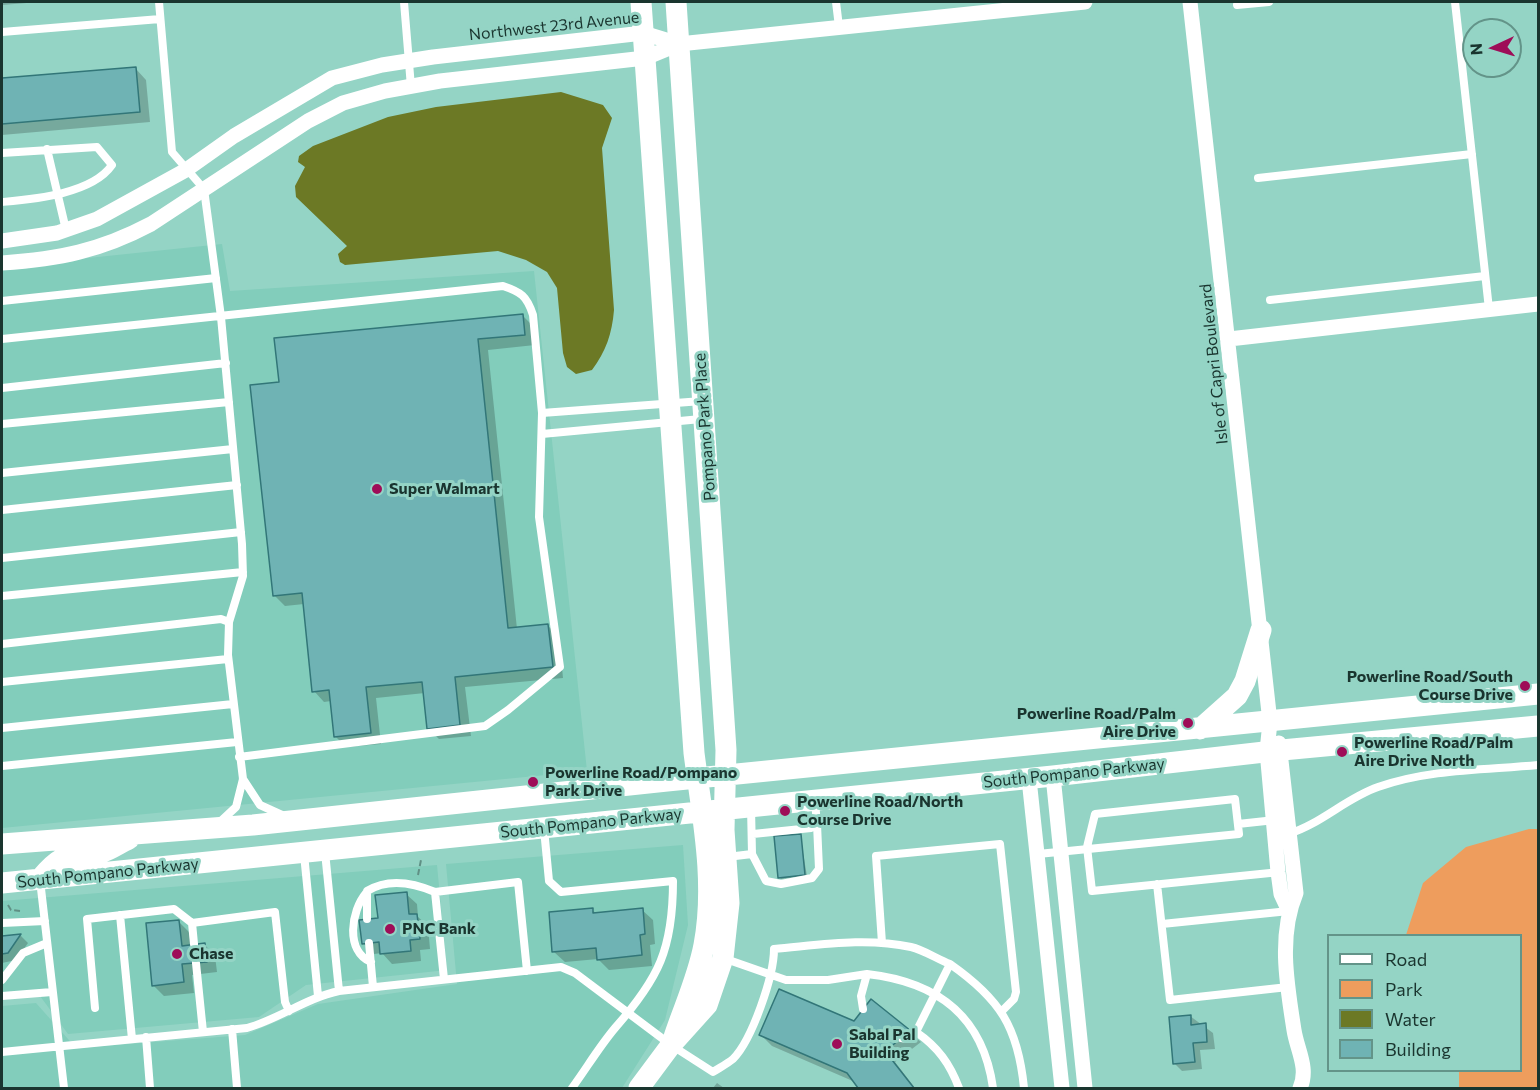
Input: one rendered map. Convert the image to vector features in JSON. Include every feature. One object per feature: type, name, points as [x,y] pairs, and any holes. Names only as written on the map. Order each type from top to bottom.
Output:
[{"type":"main road","points":[[639,1089],[671,1045],[697,973],[706,931],[709,889],[697,778],[669,413],[641,2]]},
{"type":"main road","name":"Pompano Park Place","points":[[671,1045],[707,1005],[733,962],[726,857],[726,776],[676,2]]},
{"type":"main road","points":[[1200,729],[1237,696],[1245,681],[1261,630]]},
{"type":"main road","name":"South Pompano Parkway","points":[[2,844],[210,829],[1539,694]]},
{"type":"main road","name":"South Pompano Parkway","points":[[2,883],[1029,779],[1274,751],[1539,726]]},
{"type":"main road","points":[[40,879],[53,863],[65,856],[102,853],[135,835]]},
{"type":"street","points":[[2,263],[62,258],[94,250],[151,224],[308,121],[343,103],[440,81],[645,58],[679,44],[839,27],[999,6],[1085,2]]},
{"type":"street","name":"Isle of Capri Boulevard","points":[[1190,2],[1286,871],[1296,893],[1289,911],[1285,957],[1294,1033],[1304,1064],[1300,1089]]},
{"type":"street","name":"Northwest 23rd Avenue","points":[[2,241],[27,239],[66,230],[97,219],[186,170],[244,130],[332,78],[409,60],[643,33],[679,44]]},
{"type":"street","points":[[1229,339],[1539,304]]},
{"type":"street","points":[[1029,779],[1062,1083],[1084,1081],[1053,776]]},
{"type":"street","points":[[1048,958],[1071,954]]},
{"type":"lane","points":[[159,2],[172,152],[204,189],[226,363],[243,572],[229,622],[228,659],[239,757],[243,779],[260,805],[292,820]]},
{"type":"lane","points":[[404,2],[411,87]]},
{"type":"lane","points":[[836,2],[839,27]]},
{"type":"lane","points":[[1237,5],[1269,2]]},
{"type":"lane","points":[[1455,2],[1489,309]]},
{"type":"lane","points":[[2,32],[160,19]]},
{"type":"lane","points":[[2,153],[97,147],[112,165],[104,177],[57,194],[2,202]]},
{"type":"lane","points":[[47,149],[66,230]]},
{"type":"lane","points":[[1258,177],[1472,154]]},
{"type":"lane","points":[[1270,300],[1485,276]]},
{"type":"lane","points":[[2,301],[216,278]]},
{"type":"lane","points":[[2,339],[502,286],[520,292],[529,300],[533,315],[542,413],[540,517],[560,667],[485,726],[239,757]]},
{"type":"lane","points":[[2,388],[226,363]]},
{"type":"lane","points":[[2,424],[229,402]]},
{"type":"lane","points":[[542,434],[669,413],[704,410]]},
{"type":"lane","points":[[542,413],[669,413],[704,410]]},
{"type":"lane","points":[[2,473],[233,449]]},
{"type":"lane","points":[[2,510],[237,485]]},
{"type":"lane","points":[[2,558],[241,532]]},
{"type":"lane","points":[[2,596],[243,572]]},
{"type":"lane","points":[[2,644],[221,619],[229,622]]},
{"type":"lane","points":[[2,682],[228,659]]},
{"type":"lane","points":[[2,728],[233,704]]},
{"type":"lane","points":[[2,766],[237,741]]},
{"type":"lane","points":[[1238,824],[1307,828],[1376,787],[1422,775],[1539,765]]},
{"type":"lane","points":[[210,829],[227,817],[236,807],[243,779]]},
{"type":"lane","points":[[1038,854],[1087,847],[1239,834],[1235,799],[1095,814],[1087,847],[1092,891],[1286,871]]},
{"type":"lane","points":[[751,807],[752,854],[766,881],[781,884],[812,878],[819,869],[814,801]]},
{"type":"lane","points":[[753,834],[811,828],[817,824]]},
{"type":"lane","points":[[544,828],[549,881],[561,892],[673,881],[673,909],[668,939],[646,992],[629,1015],[615,1028],[572,1089]]},
{"type":"lane","points":[[882,943],[876,856],[1000,844],[1016,992],[1014,999],[1001,1012]]},
{"type":"lane","points":[[325,850],[339,991]]},
{"type":"lane","points":[[304,853],[318,996]]},
{"type":"lane","points":[[726,857],[752,854]]},
{"type":"lane","points":[[40,879],[64,1089]]},
{"type":"lane","points":[[371,962],[362,958],[357,951],[354,924],[359,902],[367,891],[375,886],[401,883],[435,892],[518,882],[527,971]]},
{"type":"lane","points":[[1157,884],[1170,1000],[1288,987]]},
{"type":"lane","points":[[367,891],[367,919]]},
{"type":"lane","points":[[435,892],[444,979]]},
{"type":"lane","points":[[95,1008],[87,919],[174,909],[192,923],[275,912],[285,1002],[289,1011]]},
{"type":"lane","points":[[1162,924],[1289,911]]},
{"type":"lane","points":[[120,915],[132,1039]]},
{"type":"lane","points":[[2,923],[45,921]]},
{"type":"lane","points":[[192,923],[194,944]]},
{"type":"lane","points":[[2,1052],[232,1029],[266,1022],[318,996],[339,991],[561,967],[575,973],[629,1015],[713,1072],[733,1059],[750,1030],[771,976],[774,949],[860,941],[913,948],[950,964],[977,985],[1001,1012],[1016,1038],[1024,1089]]},
{"type":"lane","points":[[2,980],[23,953],[47,943]]},
{"type":"lane","points":[[369,943],[373,987]]},
{"type":"lane","points":[[733,962],[786,980],[806,981],[867,974],[910,981],[934,993],[960,1011],[972,1026],[984,1051],[993,1089]]},
{"type":"lane","points":[[196,963],[202,1032]]},
{"type":"lane","points":[[901,1038],[907,1039],[916,1032],[950,964]]},
{"type":"lane","points":[[863,1009],[861,996],[867,974]]},
{"type":"lane","points":[[2,996],[52,992]]},
{"type":"lane","points":[[232,1029],[237,1089]]},
{"type":"lane","points":[[916,1032],[938,1050],[951,1066],[959,1089]]},
{"type":"lane","points":[[146,1037],[150,1089]]},
{"type":"path","points":[[417,878],[421,860]]},
{"type":"path","points":[[8,905],[11,910],[20,911],[21,916]]},
{"type":"shaded area","points":[[222,244],[230,291],[534,271],[587,771],[2,828],[2,267]]},
{"type":"shaded area","points":[[683,845],[688,925],[665,1020],[622,1088],[2,1088],[2,1006],[36,1003],[76,1048],[245,1035],[318,1004],[457,984],[446,864]]},
{"type":"shaded area","points":[[437,865],[447,970],[306,985],[259,1017],[68,1034],[40,996],[2,1000],[2,901]]},
{"type":"green space","points":[[1529,829],[1538,829],[1538,1088],[1459,1088],[1459,1072],[1522,1072],[1522,934],[1406,934],[1423,883],[1466,847]]},
{"type":"water","points":[[561,92],[603,105],[612,118],[602,148],[614,310],[607,342],[592,370],[576,374],[567,367],[563,353],[557,288],[547,272],[526,260],[498,251],[345,265],[340,262],[338,254],[347,246],[296,197],[295,186],[305,167],[298,162],[299,156],[313,146],[388,117],[436,107]]},
{"type":"building","points":[[136,67],[140,112],[2,124],[2,78]]},
{"type":"building","name":"Super Walmart","points":[[523,314],[525,335],[478,339],[508,628],[548,624],[553,667],[455,677],[460,725],[427,729],[422,682],[366,687],[371,733],[334,737],[329,690],[312,692],[302,593],[273,596],[250,385],[279,382],[274,338]]},
{"type":"building","points":[[801,834],[805,875],[778,878],[774,836]]},
{"type":"building","name":"PNC Bank","points":[[407,892],[409,914],[417,914],[420,939],[410,940],[411,951],[380,954],[379,942],[362,944],[359,920],[378,918],[375,895]]},
{"type":"building","points":[[593,908],[593,913],[643,908],[645,934],[640,935],[642,955],[597,960],[596,948],[552,952],[549,912]]},
{"type":"building","name":"Chase","points":[[179,920],[182,946],[205,943],[207,962],[182,964],[184,982],[152,986],[146,923]]},
{"type":"building","points":[[21,934],[8,953],[2,954],[2,936]]},
{"type":"building","name":"Sabal Pal Building","points":[[779,989],[854,1021],[871,999],[911,1031],[885,1051],[914,1088],[858,1088],[847,1073],[759,1035]]},
{"type":"building","points":[[1191,1015],[1191,1025],[1206,1023],[1207,1042],[1193,1043],[1195,1062],[1173,1064],[1169,1017]]},
{"type":"place","name":"Super Walmart","points":[[377,489]]},
{"type":"place","name":"Powerline Road/South Course Drive","points":[[1525,686]]},
{"type":"place","name":"Powerline Road/Palm Aire Drive","points":[[1188,723]]},
{"type":"place","name":"Powerline Road/Palm Aire Drive North","points":[[1342,752]]},
{"type":"place","name":"Powerline Road/Pompano Park Drive","points":[[533,782]]},
{"type":"place","name":"Powerline Road/North Course Drive","points":[[785,811]]},
{"type":"place","name":"PNC Bank","points":[[390,929]]},
{"type":"place","name":"Chase","points":[[177,954]]},
{"type":"place","name":"Sabal Pal Building","points":[[837,1044]]}]
